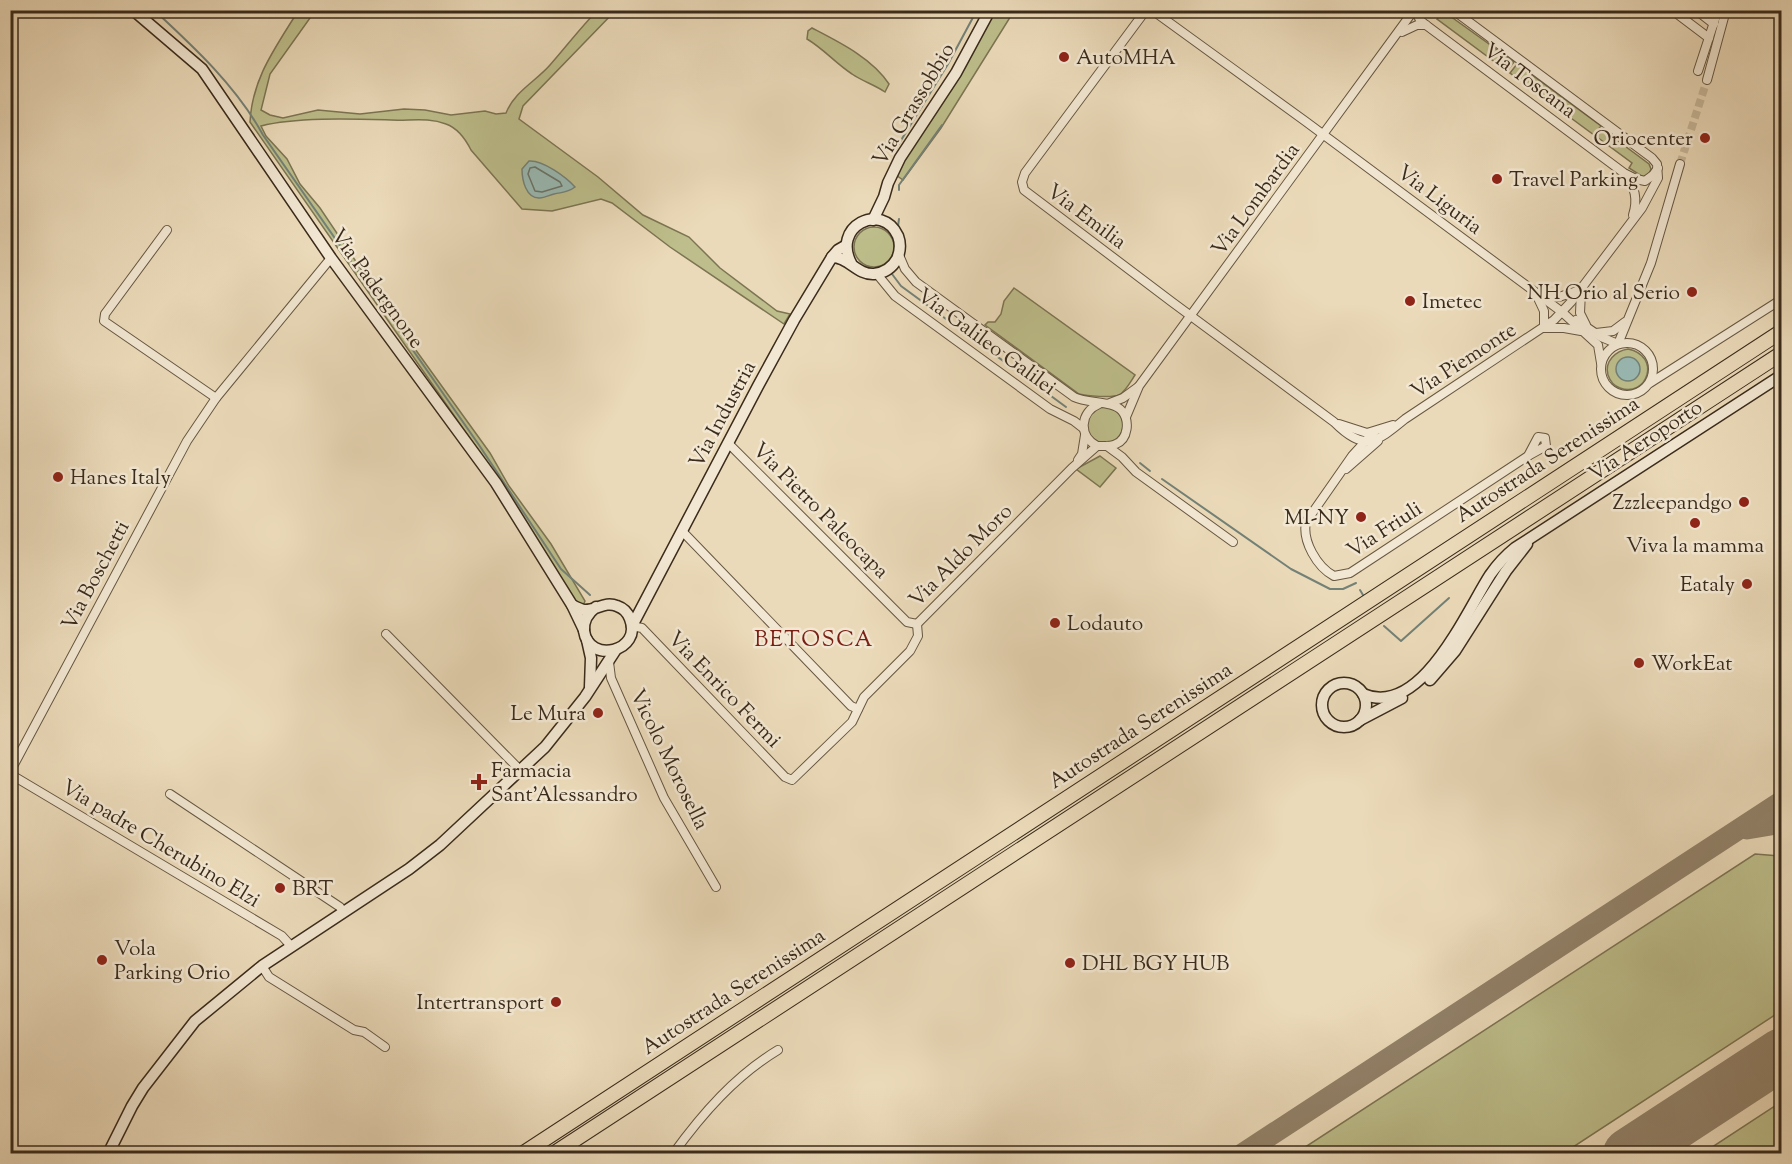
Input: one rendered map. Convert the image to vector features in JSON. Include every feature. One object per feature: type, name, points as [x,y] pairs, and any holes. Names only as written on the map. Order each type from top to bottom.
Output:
[{"type":"highway","name":"Autostrada Serenissima","points":[[522,1154],[1782,331]]},
{"type":"highway","name":"Autostrada Serenissima","points":[[553,1154],[1782,353]]},
{"type":"street","name":"Via Padergnone","points":[[133,10],[202,69],[331,258],[496,483],[572,605],[585,635],[591,658],[591,688]]},
{"type":"street","name":"Via Grassobbio","points":[[873,220],[885,197],[892,172],[956,73],[990,10]]},
{"type":"street","name":"Via Emilia","points":[[1146,10],[1025,173],[1022,182],[1029,195],[1191,316]]},
{"type":"street","points":[[1152,10],[1324,135]]},
{"type":"street","name":"Via Lombardia","points":[[1126,417],[1139,386],[1415,10]]},
{"type":"street","name":"Via Toscana","points":[[1415,10],[1417,16],[1426,25],[1624,173],[1645,181],[1658,168]]},
{"type":"street","points":[[1453,10],[1645,152],[1655,160],[1658,168]]},
{"type":"street","points":[[1672,10],[1709,38]]},
{"type":"street","points":[[1696,10],[1714,24]]},
{"type":"street","points":[[1698,71],[1718,10]]},
{"type":"street","points":[[1707,80],[1726,10]]},
{"type":"street","points":[[1721,33],[1732,10]]},
{"type":"street","points":[[1399,34],[1417,25],[1426,25]]},
{"type":"street","name":"Via Liguria","points":[[1324,135],[1585,329],[1598,345],[1602,363]]},
{"type":"street","points":[[1680,164],[1650,263],[1618,344],[1607,352],[1602,363],[1602,377],[1606,385],[1616,393],[1636,394],[1782,299]]},
{"type":"street","name":"Via Piemonte","points":[[1363,442],[1375,441],[1384,436],[1405,419],[1544,328],[1562,312],[1642,208],[1658,178],[1658,168]]},
{"type":"street","points":[[1624,173],[1636,193],[1636,208],[1632,220]]},
{"type":"street","points":[[885,197],[887,217],[899,241],[899,255],[904,269],[916,282],[1074,397],[1099,404],[1110,403],[1122,411],[1126,417],[1127,429],[1122,457]]},
{"type":"street","points":[[852,265],[847,256],[846,246],[853,228],[865,221],[873,220],[887,223],[892,228]]},
{"type":"street","points":[[167,230],[105,314],[104,321],[216,398]]},
{"type":"street","name":"Via Industria","points":[[632,626],[794,320],[832,256],[846,246]]},
{"type":"street","points":[[832,256],[844,259],[863,273],[877,274],[890,268],[899,255]]},
{"type":"street","name":"Via Boschetti","points":[[10,773],[187,441],[216,398],[331,258]]},
{"type":"street","name":"Via Galileo Galilei","points":[[877,274],[896,296],[1050,409],[1074,421],[1084,432]]},
{"type":"street","name":"Via Liguria","points":[[1535,292],[1550,297],[1559,297],[1581,290],[1580,313],[1585,329]]},
{"type":"street","points":[[1535,292],[1544,311],[1544,328]]},
{"type":"street","points":[[1191,316],[1334,422],[1352,438],[1363,442]]},
{"type":"street","points":[[1595,332],[1613,331],[1628,319]]},
{"type":"street","name":"Via Liguria","points":[[1544,328],[1585,329],[1618,344]]},
{"type":"street","points":[[1618,344],[1633,343],[1647,351],[1654,367],[1649,384]]},
{"type":"street","name":"Via Aeroporto","points":[[1363,694],[1376,698],[1387,698],[1427,674],[1442,654],[1493,570],[1508,553],[1782,375]]},
{"type":"street","name":"Via Lombardia","points":[[1110,403],[1123,398],[1139,386]]},
{"type":"street","points":[[1099,404],[1089,410],[1083,422],[1084,432],[1097,446],[1116,444],[1125,436]]},
{"type":"street","name":"Via Piemonte","points":[[1374,432],[1405,419]]},
{"type":"street","points":[[1334,422],[1357,431],[1374,432]]},
{"type":"street","name":"Via Aldo Moro","points":[[1071,468],[1082,454],[1084,432]]},
{"type":"street","name":"Via Friuli","points":[[1374,432],[1363,442],[1309,516],[1305,528],[1306,540],[1324,569],[1339,577],[1350,573],[1528,456]]},
{"type":"street","name":"Via Friuli","points":[[1343,471],[1384,436]]},
{"type":"street","name":"Via Pietro Paleocapa","points":[[728,443],[907,622],[917,624]]},
{"type":"street","name":"Via Aldo Moro","points":[[792,780],[852,722],[864,697],[910,651],[918,636],[917,624],[1071,468],[1097,446]]},
{"type":"street","points":[[1107,446],[1122,457],[1125,463],[1136,472],[1233,542]]},
{"type":"street","points":[[682,531],[851,706],[858,709]]},
{"type":"street","name":"Via Aeroporto","points":[[1360,720],[1432,679],[1468,633],[1506,571],[1530,539]]},
{"type":"street","points":[[621,608],[638,602],[650,592]]},
{"type":"street","points":[[108,1154],[132,1106],[162,1061],[195,1021],[262,966],[409,869],[440,845],[545,747],[608,670],[615,651],[628,641],[632,626],[628,616],[621,608],[606,604],[585,610],[572,605]]},
{"type":"street","points":[[596,607],[588,615],[585,635],[599,650],[615,651]]},
{"type":"street","name":"Via Enrico Fermi","points":[[632,626],[642,628],[784,777],[792,780]]},
{"type":"street","points":[[386,634],[521,771]]},
{"type":"street","points":[[591,658],[608,670]]},
{"type":"street","name":"Vicolo Morosella","points":[[608,670],[664,798],[716,886]]},
{"type":"street","points":[[1338,684],[1350,684],[1363,694],[1366,705],[1365,714],[1354,725],[1346,727],[1334,725],[1325,716],[1322,705],[1326,694],[1338,684]]},
{"type":"street","name":"Via padre Cherubino Elzi","points":[[10,773],[282,936],[291,946]]},
{"type":"street","points":[[170,794],[340,907],[343,912]]},
{"type":"street","points":[[262,966],[269,977],[354,1030],[364,1032],[386,1047]]},
{"type":"street","points":[[673,1154],[716,1100],[747,1072],[778,1050]]},
{"type":"green space","points":[[298,11],[315,11],[270,74],[261,110],[283,118],[318,110],[360,114],[404,109],[451,115],[485,111],[496,114],[506,113],[520,93],[550,65],[597,11],[615,11],[523,106],[519,119],[598,177],[643,215],[689,237],[720,268],[777,311],[790,314],[784,324],[670,247],[612,203],[601,199],[552,211],[522,209],[471,150],[461,135],[446,124],[426,120],[325,119],[261,126],[266,136],[287,159],[300,184],[320,208],[551,544],[585,601],[582,608],[485,460],[250,122],[255,91],[266,63]]},
{"type":"green space","points":[[993,11],[1014,11],[941,128],[903,180],[896,175],[909,150]]},
{"type":"green space","points":[[1443,11],[1514,62],[1507,71],[1437,19]]},
{"type":"green space","points":[[812,28],[874,66],[889,84],[885,92],[852,74],[807,39],[808,31]]},
{"type":"green space","points":[[1517,64],[1601,126],[1594,135],[1510,73]]},
{"type":"green space","points":[[1602,129],[1649,164],[1651,169],[1649,174],[1643,177],[1629,168],[1632,163],[1597,137]]},
{"type":"green space","points":[[874,227],[888,233],[894,247],[888,261],[874,267],[860,261],[854,247],[860,233]]},
{"type":"green space","points":[[1014,288],[1135,375],[1123,391],[1119,395],[1111,396],[1079,394],[985,325],[988,322],[995,322],[1001,314],[1004,301]]},
{"type":"green space","points":[[1628,349],[1639,353],[1645,359],[1648,367],[1643,382],[1629,389],[1614,385],[1607,370],[1612,358]]},
{"type":"green space","points":[[1105,407],[1118,412],[1123,425],[1118,438],[1105,443],[1092,438],[1087,425],[1092,412]]},
{"type":"green space","points":[[1100,456],[1116,468],[1100,487],[1076,469]]},
{"type":"green space","points":[[1755,854],[1781,856],[1781,1011],[1564,1153],[1296,1153]]},
{"type":"green space","points":[[1781,1102],[1781,1153],[1703,1153]]},
{"type":"water","points":[[529,161],[547,166],[575,187],[542,198],[531,195],[526,188],[522,173],[522,169]]},
{"type":"water","points":[[1628,357],[1636,361],[1640,369],[1636,377],[1628,381],[1620,377],[1616,369],[1620,361]]},
{"type":"waterway","points":[[154,10],[199,53],[241,100],[479,445],[561,569],[590,595]]},
{"type":"waterway","points":[[895,150],[948,64],[977,10]]},
{"type":"waterway","points":[[899,190],[899,185],[942,125]]},
{"type":"waterway","points":[[898,226],[899,219]]},
{"type":"waterway","points":[[892,274],[901,286],[1066,407]]},
{"type":"waterway","points":[[1140,463],[1150,471]]},
{"type":"waterway","points":[[1162,479],[1291,569],[1330,589],[1343,589],[1356,583]]},
{"type":"waterway","points":[[1360,590],[1363,595]]},
{"type":"waterway","points":[[1384,626],[1401,641],[1449,598]]},
{"type":"taxiway","points":[[1242,1154],[1782,801]]},
{"type":"taxiway","points":[[1747,829],[1782,823]]},
{"type":"runway","points":[[1629,1154],[1782,1054]]},
{"type":"tunnel","points":[[1680,164],[1707,80]]},
{"type":"place","name":"AutoMHA","points":[[1064,57]]},
{"type":"place","name":"Oriocenter","points":[[1705,138]]},
{"type":"place","name":"Travel Parking","points":[[1497,179]]},
{"type":"place","name":"NH Orio al Serio","points":[[1692,292]]},
{"type":"place","name":"Imetec","points":[[1410,301]]},
{"type":"place","name":"Hanes Italy","points":[[58,477]]},
{"type":"place","name":"Zzzleepandgo","points":[[1744,502]]},
{"type":"place","name":"MI-NY","points":[[1361,517]]},
{"type":"place","name":"Viva la mamma","points":[[1695,523]]},
{"type":"place","name":"Eataly","points":[[1747,584]]},
{"type":"place","name":"Lodauto","points":[[1055,623]]},
{"type":"place","name":"WorkEat","points":[[1639,663]]},
{"type":"place","name":"Le Mura","points":[[598,713]]},
{"type":"place","name":"Farmacia Sant'Alessandro","points":[[479,782]]},
{"type":"place","name":"BRT","points":[[280,888]]},
{"type":"place","name":"Vola Parking Orio","points":[[102,960]]},
{"type":"place","name":"DHL BGY HUB","points":[[1070,963]]},
{"type":"place","name":"Intertransport","points":[[556,1002]]},
{"type":"district","name":"BETOSCA","points":[[814,638]]}]
